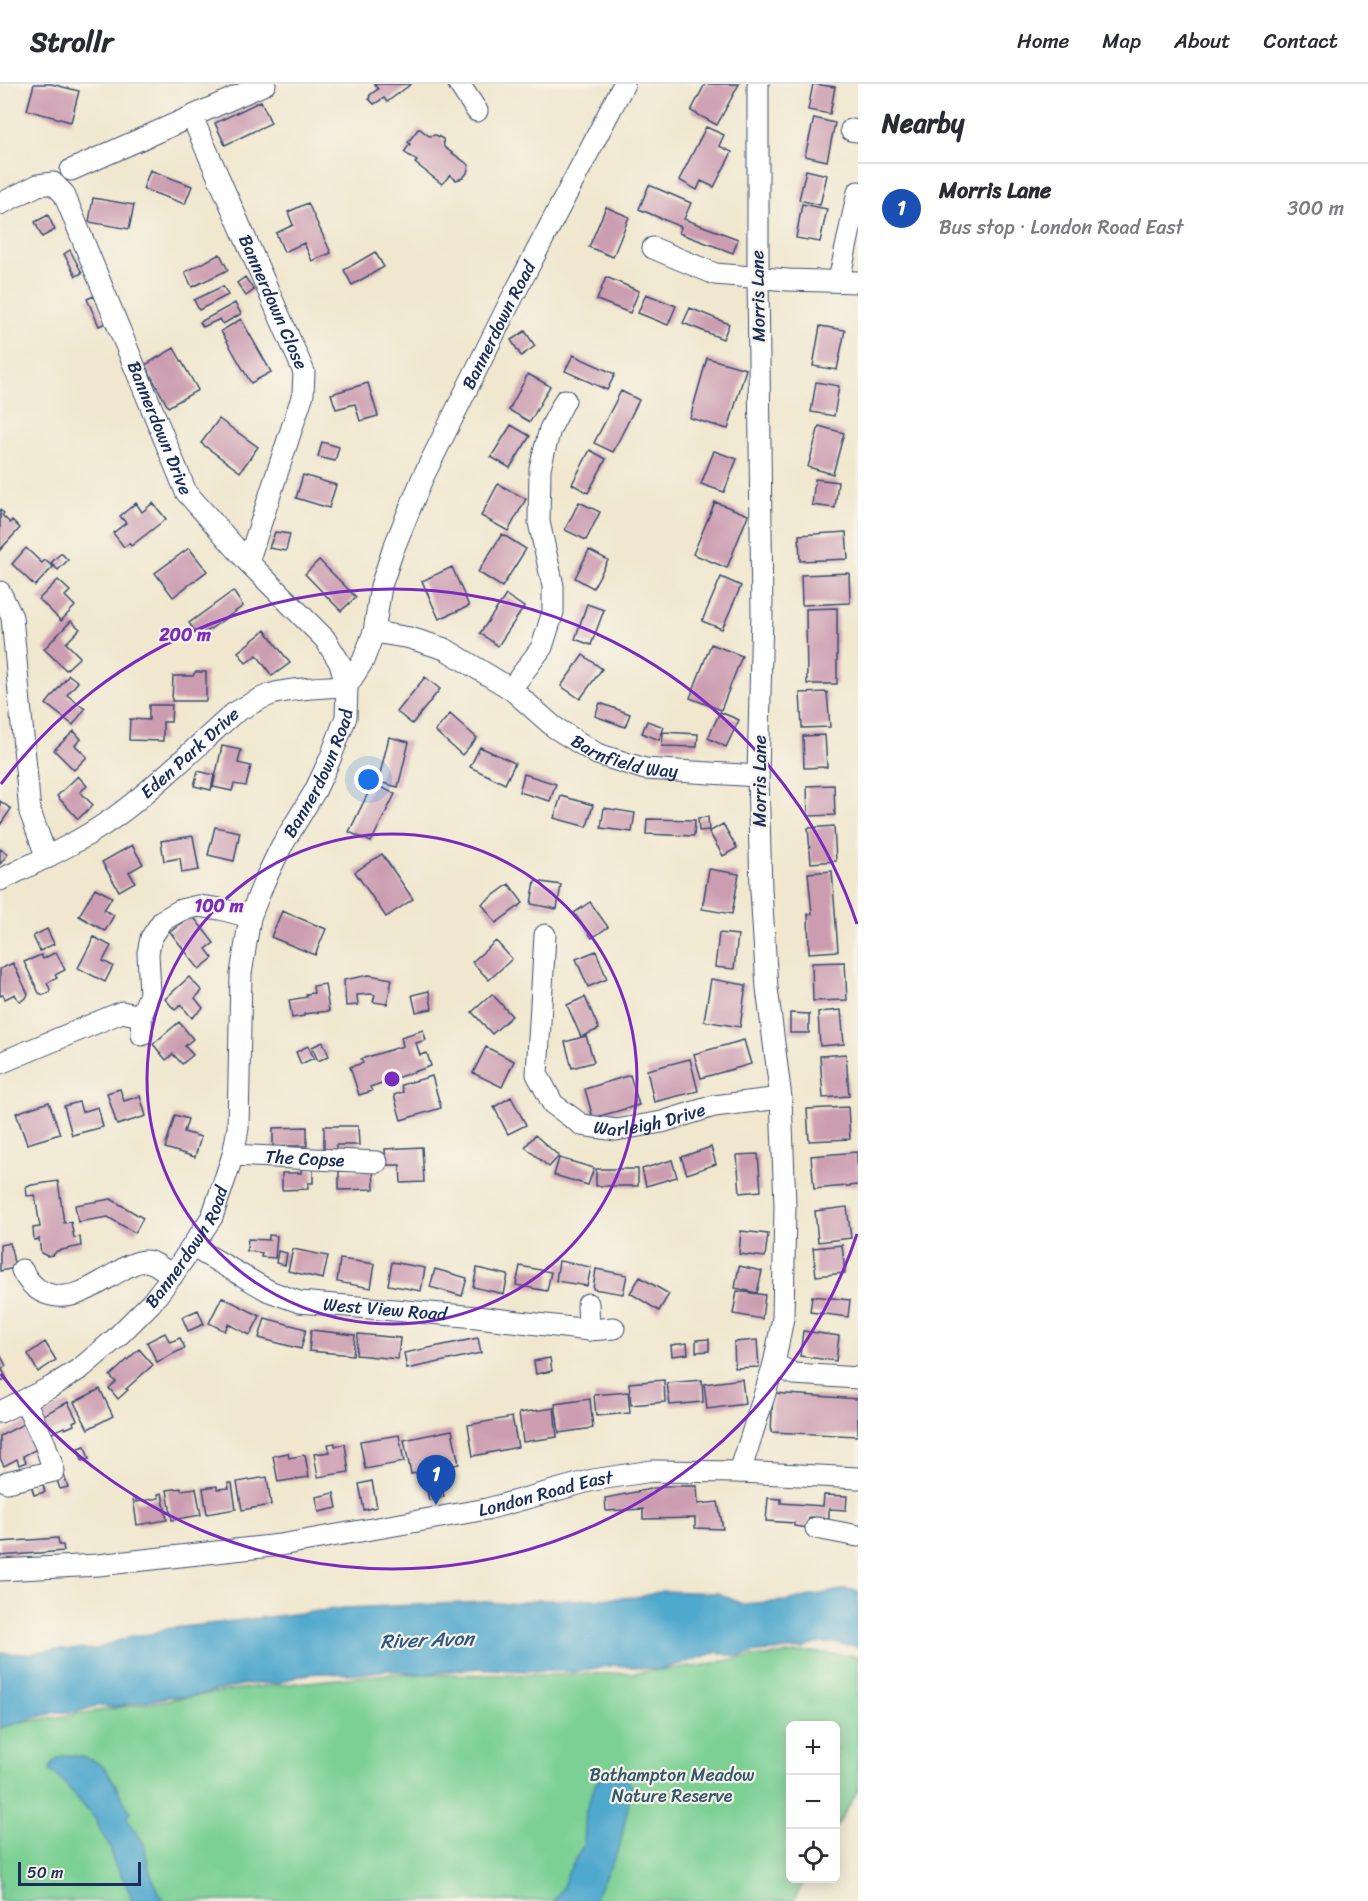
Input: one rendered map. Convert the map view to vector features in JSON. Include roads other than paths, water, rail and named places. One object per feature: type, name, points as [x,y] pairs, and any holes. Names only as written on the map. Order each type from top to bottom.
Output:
[{"type":"street","points":[[71,170],[265,84]]},
{"type":"street","points":[[459,84],[477,111]]},
{"type":"street","name":"Bannerdown Road","points":[[0,1412],[25,1401],[81,1368],[115,1339],[151,1303],[193,1247],[212,1216],[233,1155],[238,1128],[241,974],[250,917],[281,847],[315,791],[330,759],[346,717],[347,686],[363,661],[374,632],[381,586],[422,478],[508,306],[624,84]]},
{"type":"street","name":"Morris Lane","points":[[740,1472],[774,1364],[783,1318],[785,1205],[781,1098],[767,988],[761,890],[758,776],[762,613],[758,84]]},
{"type":"street","name":"Bannerdown Close","points":[[192,117],[304,372],[303,393],[248,562]]},
{"type":"street","name":"Bannerdown Drive","points":[[0,204],[39,185],[53,183],[64,194],[186,492],[248,562],[325,639],[340,663],[347,686]]},
{"type":"street","points":[[652,248],[715,274],[788,280],[848,281],[858,192]]},
{"type":"street","points":[[511,689],[542,647],[553,612],[553,586],[539,522],[540,468],[550,429],[565,400]]},
{"type":"street","points":[[0,592],[12,617],[30,812],[47,858]]},
{"type":"street","name":"Barnfield Way","points":[[374,632],[410,638],[445,649],[511,689],[554,727],[597,754],[645,769],[758,776]]},
{"type":"street","name":"Eden Park Drive","points":[[0,880],[47,858],[126,808],[233,714],[253,702],[274,693],[347,686]]},
{"type":"street","points":[[0,1063],[135,1021],[150,994],[147,953],[151,938],[163,920],[181,910],[198,906],[250,917]]},
{"type":"street","name":"Warleigh Drive","points":[[545,935],[537,1074],[553,1104],[582,1125],[616,1130],[662,1122],[714,1106],[781,1098]]},
{"type":"street","name":"The Copse","points":[[233,1155],[377,1162]]},
{"type":"street","name":"West View Road","points":[[193,1247],[269,1291],[298,1302],[477,1317],[589,1330],[614,1328]]},
{"type":"street","points":[[22,1270],[40,1291],[61,1297],[77,1294],[126,1267],[140,1262],[155,1264],[172,1276]]},
{"type":"street","points":[[588,1304],[589,1330]]},
{"type":"street","points":[[774,1364],[794,1374],[858,1378]]},
{"type":"street","points":[[7,1482],[62,1469],[45,1444],[25,1401]]},
{"type":"street","name":"London Road East","points":[[0,1570],[91,1565],[280,1545],[487,1509],[592,1480],[652,1471],[740,1472],[858,1478]]},
{"type":"street","points":[[816,1527],[858,1536]]},
{"type":"street","name":"London Road East","points":[[0,1580],[33,1577],[91,1565]]},
{"type":"water","name":"River Avon","points":[[846,1589],[858,1591],[858,1647],[823,1643],[803,1649],[757,1652],[740,1656],[717,1652],[658,1670],[615,1665],[574,1672],[477,1668],[424,1674],[386,1670],[359,1674],[317,1673],[277,1683],[246,1684],[188,1697],[169,1697],[114,1707],[95,1706],[77,1712],[56,1712],[0,1728],[0,1654],[3,1653],[29,1654],[49,1650],[97,1649],[131,1636],[151,1634],[165,1629],[345,1608],[486,1602],[509,1604],[539,1600],[640,1597],[662,1591],[718,1593],[742,1604],[785,1601]]},
{"type":"water","points":[[67,1755],[93,1761],[108,1772],[130,1811],[128,1820],[144,1844],[149,1870],[163,1901],[133,1901],[112,1859],[111,1848],[96,1820],[60,1778],[50,1771],[56,1760]]},
{"type":"water","points":[[609,1771],[623,1776],[632,1787],[619,1849],[593,1901],[553,1901],[562,1889],[584,1844],[586,1810],[595,1785]]},
{"type":"place","name":"Morris Lane","points":[[436,1505]]},
{"type":"park label","name":"Bathampton Meadow Nature Reserve","points":[[672,1785]]}]
